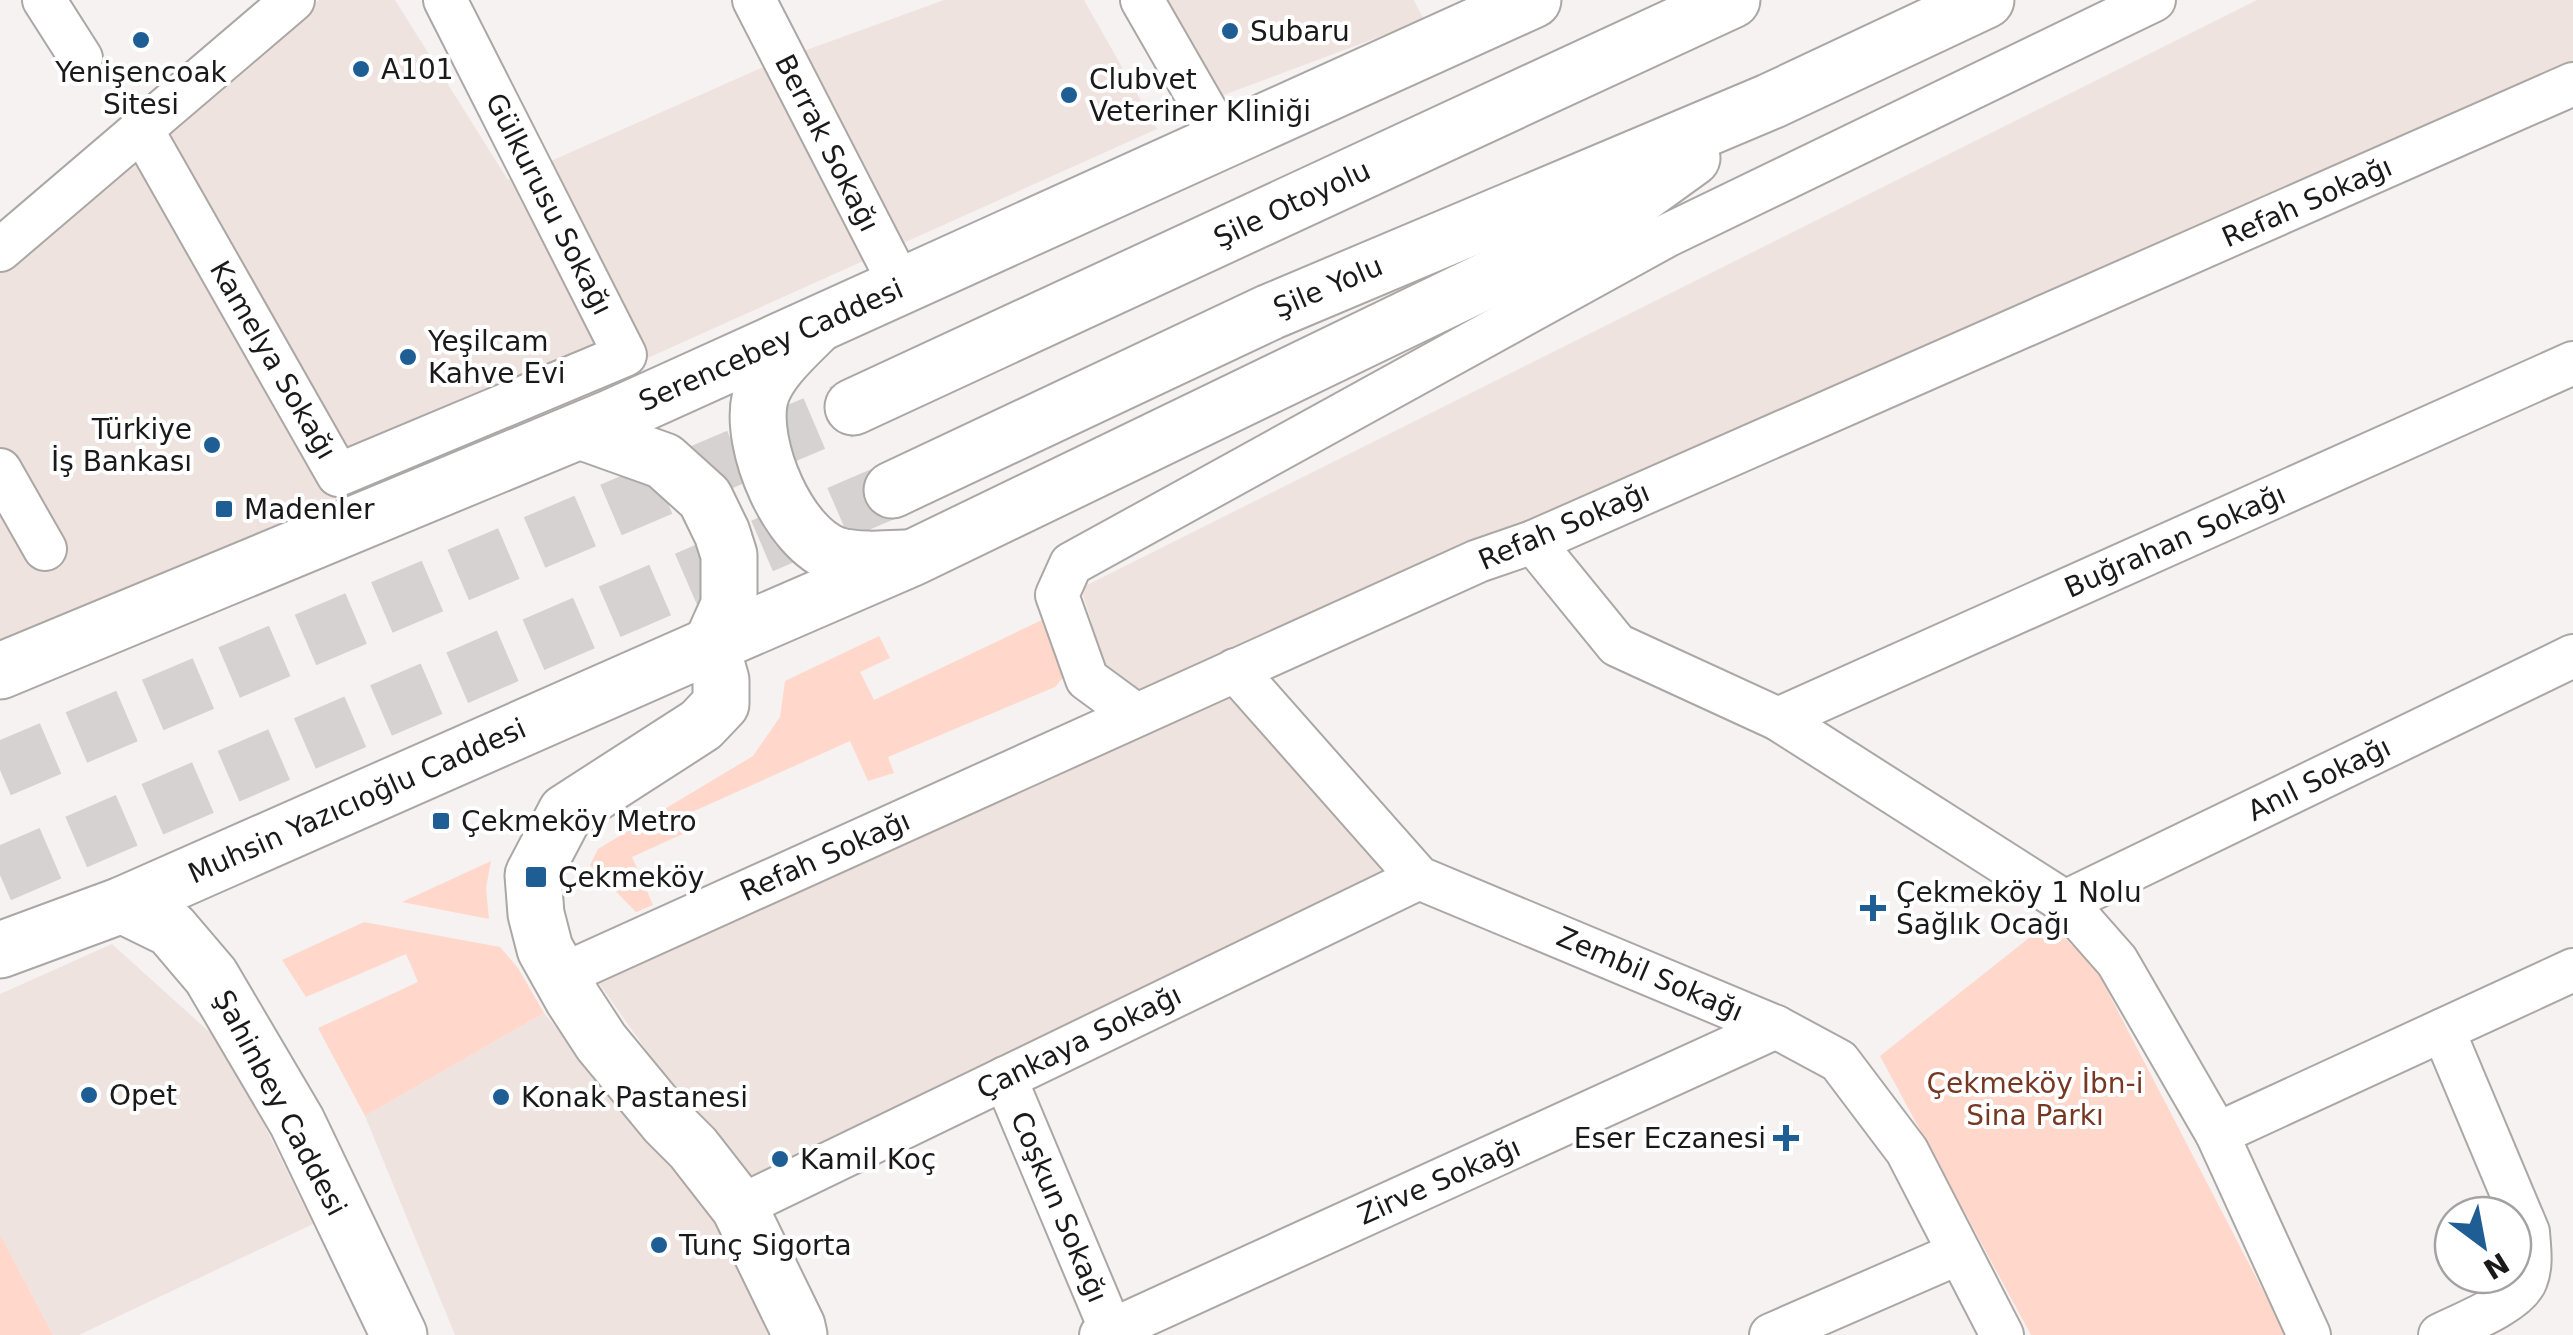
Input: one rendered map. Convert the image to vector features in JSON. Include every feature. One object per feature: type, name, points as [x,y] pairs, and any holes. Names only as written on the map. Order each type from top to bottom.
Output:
[{"type":"main road","name":"Şile Otoyolu","points":[[854,407],[1732,0]]},
{"type":"main road","points":[[1772,101],[1986,0]]},
{"type":"main road","name":"Serencebey Caddesi","points":[[0,670],[580,431],[1223,141],[1502,6]]},
{"type":"main road","name":"Şile Yolu","points":[[892,490],[1270,312],[1772,101]]},
{"type":"main road","name":"Muhsin Yazıcıoğlu Caddesi","points":[[0,950],[122,905],[912,558],[1596,228],[1772,101]]},
{"type":"main road","points":[[816,326],[779,364],[760,397],[761,450],[777,493],[803,532],[834,554],[912,558]]},
{"type":"main road","points":[[580,431],[664,462],[705,498],[729,554],[730,605],[711,645],[721,680],[720,704],[701,725],[566,812],[533,875],[536,914],[545,949],[601,1042],[693,1148],[738,1208],[799,1335]]},
{"type":"main road","name":"Şahinbey Caddesi","points":[[122,905],[170,929],[212,976],[297,1122],[398,1335]]},
{"type":"street","points":[[44,0],[81,58]]},
{"type":"street","name":"Gülkurusu Sokağı","points":[[445,0],[625,356]]},
{"type":"street","name":"Berrak Sokağı","points":[[754,0],[901,286]]},
{"type":"street","points":[[1142,0],[1223,141]]},
{"type":"street","points":[[1136,715],[1087,678],[1057,595],[1071,564],[1666,236],[2154,0]]},
{"type":"street","points":[[0,250],[283,3]]},
{"type":"street","name":"Refah Sokağı","points":[[560,976],[1478,561],[1533,542],[2573,84]]},
{"type":"street","name":"Kamelya Sokağı","points":[[142,130],[338,475],[625,356]]},
{"type":"street","name":"Buğrahan Sokağı","points":[[1778,718],[2573,362]]},
{"type":"street","points":[[0,470],[45,549]]},
{"type":"street","points":[[1533,542],[1617,646],[1778,718],[2065,902],[2117,961],[2218,1134],[2310,1335]]},
{"type":"street","name":"Anıl Sokağı","points":[[2065,902],[2573,656]]},
{"type":"street","name":"Zembil Sokağı","points":[[1234,670],[1419,878],[1776,1027],[1839,1061],[1907,1151],[2002,1335]]},
{"type":"street","name":"Çankaya Sokağı","points":[[738,1208],[1419,878]]},
{"type":"street","points":[[2218,1134],[2573,970]]},
{"type":"street","name":"Zirve Sokağı","points":[[1108,1334],[1776,1027]]},
{"type":"street","points":[[2440,1335],[2500,1306],[2526,1283],[2529,1263],[2528,1232],[2443,1030]]},
{"type":"street","name":"Coşkun Sokağı","points":[[1005,1078],[1108,1334]]},
{"type":"street","points":[[1771,1335],[1959,1253]]},
{"type":"shaded area","points":[[319,0],[395,0],[508,180],[779,60],[944,0],[1084,0],[1157,129],[0,649],[0,269]]},
{"type":"shaded area","points":[[1132,0],[1414,0],[1424,20],[1189,108]]},
{"type":"shaded area","points":[[2257,0],[2573,0],[2573,69],[1220,661],[1394,867],[749,1196],[596,979],[1119,713],[1081,588]]},
{"type":"shaded area","points":[[112,944],[226,1047],[313,1224],[79,1335],[53,1335],[0,1234],[0,994]]},
{"type":"shaded area","points":[[544,1013],[722,1230],[768,1335],[455,1335],[365,1116]]},
{"type":"green space","points":[[1044,619],[1066,674],[1055,687],[888,757],[894,773],[868,781],[850,741],[692,812],[698,827],[632,857],[653,905],[636,912],[590,865],[598,849],[753,756],[780,717],[785,681],[879,636],[890,658],[860,672],[874,700]]},
{"type":"green space","points":[[491,861],[486,888],[489,919],[402,902]]},
{"type":"green space","points":[[364,922],[500,947],[518,968],[544,1013],[365,1116],[318,1028],[418,982],[406,954],[306,997],[282,960]]},
{"type":"green space","name":"Çekmeköy İbn-i Sina Parkı","points":[[2049,922],[2096,969],[2286,1335],[2031,1335],[1880,1056]]},
{"type":"green space","points":[[0,1234],[53,1335],[0,1335]]},
{"type":"tunnel","points":[[0,770],[853,407]]},
{"type":"tunnel","points":[[0,875],[892,490]]},
{"type":"place","name":"Subaru","points":[[1230,31]]},
{"type":"place","name":"Yenişencoak Sitesi","points":[[141,40]]},
{"type":"place","name":"A101","points":[[361,69]]},
{"type":"place","name":"Clubvet Veteriner Kliniği","points":[[1069,95]]},
{"type":"place","name":"Yeşilcam Kahve Evi","points":[[408,357]]},
{"type":"place","name":"Türkiye İş Bankası","points":[[212,445]]},
{"type":"place","name":"Madenler","points":[[224,509]]},
{"type":"place","name":"Çekmeköy Metro","points":[[441,821]]},
{"type":"place","name":"Çekmeköy","points":[[536,877]]},
{"type":"place","name":"Çekmeköy 1 Nolu Sağlık Ocağı","points":[[1873,908]]},
{"type":"place","name":"Opet","points":[[89,1095]]},
{"type":"place","name":"Konak Pastanesi","points":[[501,1097]]},
{"type":"place","name":"Eser Eczanesi","points":[[1786,1138]]},
{"type":"place","name":"Kamil Koç","points":[[780,1159]]},
{"type":"place","name":"Tunç Sigorta","points":[[659,1245]]}]
